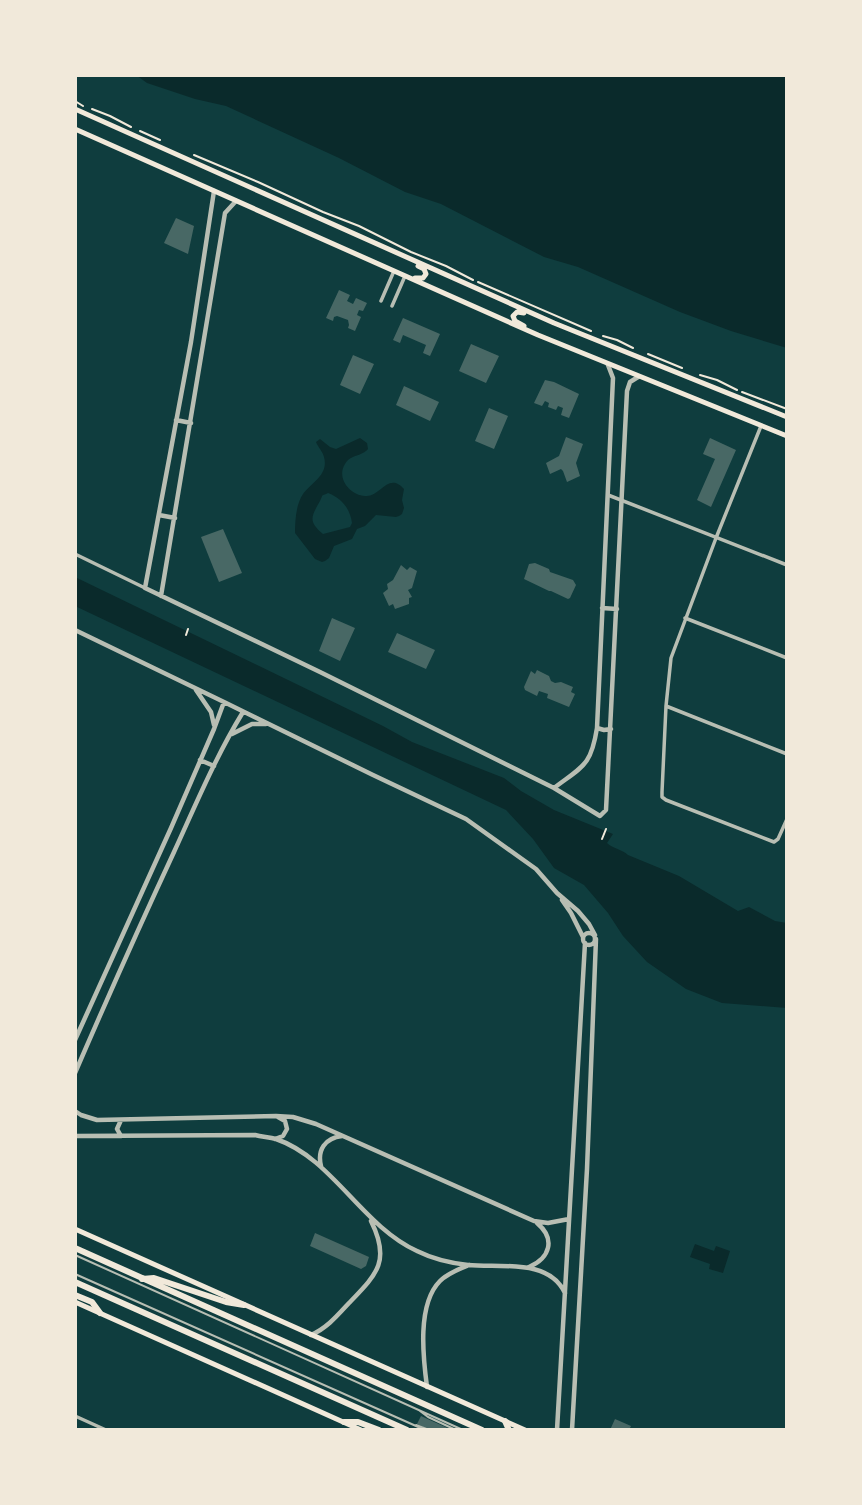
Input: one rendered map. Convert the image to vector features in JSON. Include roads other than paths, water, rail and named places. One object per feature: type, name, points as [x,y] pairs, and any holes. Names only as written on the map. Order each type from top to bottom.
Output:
[{"type":"highway","points":[[75,1248],[482,1430]]},
{"type":"highway","points":[[142,1279],[157,1279],[226,1303],[244,1305]]},
{"type":"highway","points":[[75,1282],[408,1426]]},
{"type":"highway","points":[[75,1295],[95,1305],[100,1313]]},
{"type":"highway","points":[[505,1421],[509,1430]]},
{"type":"highway","points":[[344,1422],[358,1422],[379,1430]]},
{"type":"main road","points":[[75,109],[554,323],[787,417]]},
{"type":"main road","points":[[77,130],[538,335],[787,436]]},
{"type":"main road","points":[[397,253],[426,272],[421,279],[405,276]]},
{"type":"main road","points":[[538,335],[515,321],[514,314],[520,312],[554,323]]},
{"type":"main road","points":[[75,1229],[525,1430]]},
{"type":"main road","points":[[75,1302],[361,1430]]},
{"type":"street","points":[[75,139],[77,130]]},
{"type":"street","points":[[145,588],[193,329],[214,191]]},
{"type":"street","points":[[161,596],[225,213],[236,201]]},
{"type":"street","points":[[381,301],[394,271]]},
{"type":"street","points":[[392,306],[405,276]]},
{"type":"street","points":[[554,788],[587,761],[593,751],[597,728],[613,378],[608,365]]},
{"type":"street","points":[[75,554],[554,788],[600,816],[606,810],[627,391],[630,382],[638,377]]},
{"type":"street","points":[[176,420],[191,423]]},
{"type":"street","points":[[761,426],[685,618],[669,667],[662,797],[774,842],[787,819]]},
{"type":"street","points":[[608,495],[787,565]]},
{"type":"street","points":[[159,515],[175,518]]},
{"type":"street","points":[[602,608],[617,609]]},
{"type":"street","points":[[685,618],[787,658]]},
{"type":"street","points":[[75,630],[466,819],[536,869],[571,913],[584,940],[590,945],[594,943],[595,937]]},
{"type":"street","points":[[194,687],[211,712],[214,729]]},
{"type":"street","points":[[75,1040],[171,828],[224,702]]},
{"type":"street","points":[[666,706],[787,754]]},
{"type":"street","points":[[75,1073],[214,766],[243,712]]},
{"type":"street","points":[[228,737],[252,724],[268,724]]},
{"type":"street","points":[[597,728],[611,729]]},
{"type":"street","points":[[200,760],[214,766]]},
{"type":"street","points":[[171,828],[183,833]]},
{"type":"street","points":[[557,893],[578,911],[595,937],[586,1177],[572,1430]]},
{"type":"street","points":[[129,921],[140,926]]},
{"type":"street","points":[[557,1430],[584,940],[587,933],[592,933],[595,937]]},
{"type":"street","points":[[84,1021],[91,1021],[95,1027]]},
{"type":"street","points":[[580,1027],[587,1021],[593,1026]]},
{"type":"street","points":[[577,1084],[583,1088],[590,1084]]},
{"type":"street","points":[[75,1111],[97,1120],[276,1116],[303,1120],[346,1136],[534,1221],[546,1232],[548,1249],[538,1263],[528,1268]]},
{"type":"street","points":[[274,1139],[283,1136],[287,1129],[285,1121],[276,1116]]},
{"type":"street","points":[[121,1119],[117,1129],[121,1136]]},
{"type":"street","points":[[75,1136],[255,1135],[274,1139],[306,1155],[390,1236],[418,1252],[444,1261],[469,1265],[528,1268],[556,1278],[565,1293]]},
{"type":"street","points":[[323,1170],[319,1159],[323,1147],[332,1138],[346,1136]]},
{"type":"street","points":[[571,1175],[579,1172],[586,1177]]},
{"type":"street","points":[[311,1335],[331,1322],[376,1273],[380,1248],[369,1217]]},
{"type":"street","points":[[534,1221],[554,1223],[569,1219]]},
{"type":"street","points":[[427,1387],[425,1332],[428,1301],[441,1280],[469,1265]]},
{"type":"street","points":[[564,1313],[571,1318],[578,1313]]},
{"type":"street","points":[[75,1416],[106,1430]]},
{"type":"lane","points":[[75,1255],[463,1430]]},
{"type":"lane","points":[[75,1274],[408,1426],[427,1430]]},
{"type":"lane","points":[[415,1408],[456,1430]]},
{"type":"water","points":[[136,75],[787,75],[787,348],[680,312],[578,267],[544,257],[441,204],[405,192],[226,106],[147,83]]},
{"type":"water","points":[[360,438],[367,443],[368,449],[345,464],[343,480],[354,493],[365,496],[370,496],[389,484],[398,484],[404,489],[404,508],[402,514],[396,517],[376,515],[365,526],[357,529],[352,539],[334,546],[329,558],[322,562],[315,559],[295,533],[297,508],[306,490],[324,469],[323,455],[316,442],[320,439],[336,449]],"holes":[[[322,495],[333,495],[347,508],[352,523],[350,527],[323,534],[315,526],[313,515]]]},
{"type":"water","points":[[75,577],[412,742],[504,778],[554,810],[613,834],[607,843],[612,847],[679,876],[738,911],[749,907],[775,921],[787,923],[787,1008],[722,1003],[686,989],[647,962],[623,936],[584,885],[554,868],[533,839],[506,810],[75,606]]},
{"type":"water","points":[[695,1244],[714,1251],[716,1246],[730,1251],[723,1273],[709,1269],[710,1264],[690,1257]]}]
